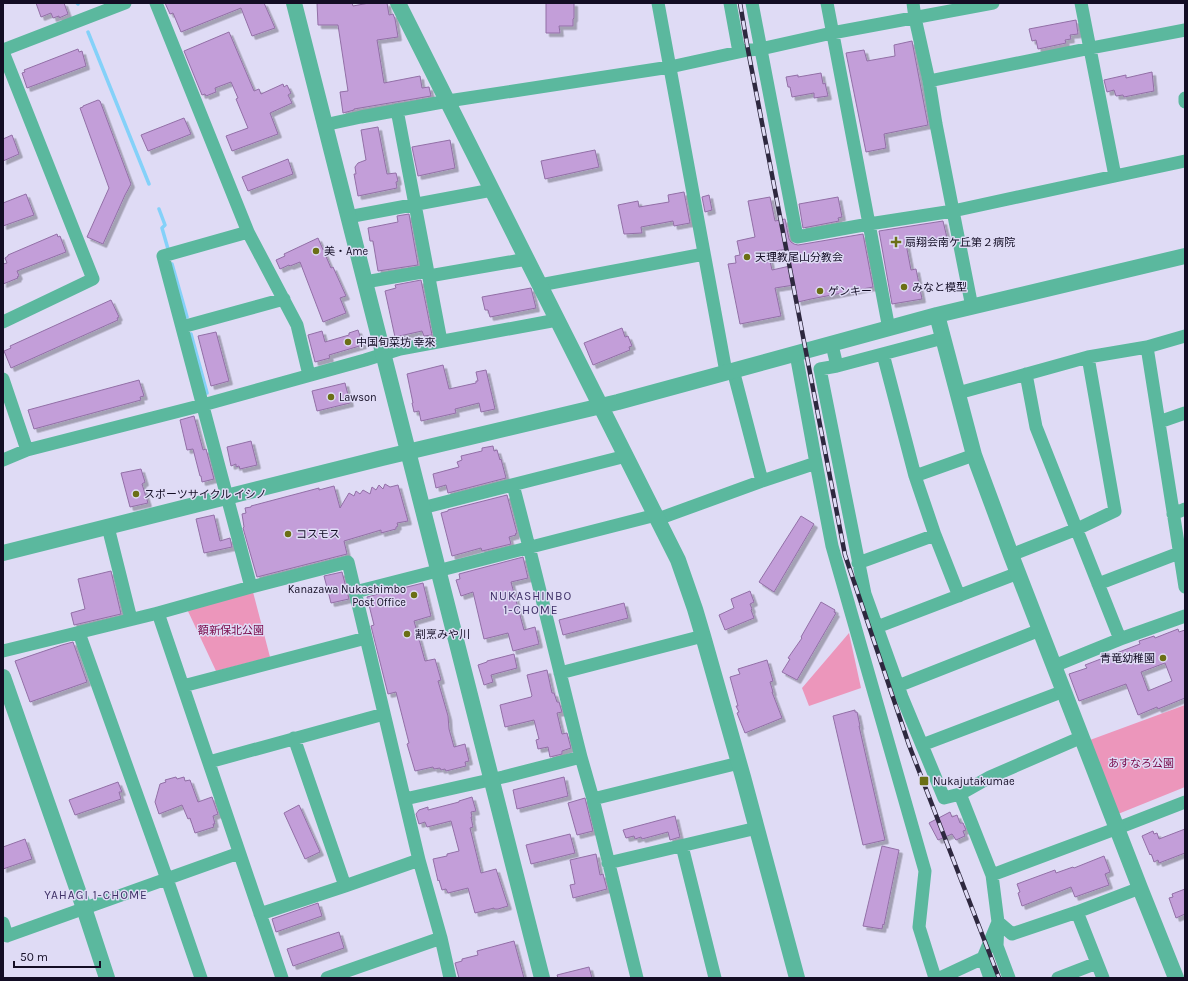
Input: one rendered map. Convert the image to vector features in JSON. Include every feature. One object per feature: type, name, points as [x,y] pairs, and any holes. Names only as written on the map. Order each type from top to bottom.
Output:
[{"type":"street","points":[[3,322],[92,279],[3,51],[125,3]]},
{"type":"street","points":[[156,3],[248,232],[297,325],[309,375]]},
{"type":"street","points":[[294,3],[542,978]]},
{"type":"street","points":[[398,3],[678,560],[696,609],[797,978]]},
{"type":"street","points":[[658,3],[704,254],[729,371],[762,481]]},
{"type":"street","points":[[730,3],[739,52]]},
{"type":"street","points":[[752,3],[797,237],[953,211],[1185,161]]},
{"type":"street","points":[[827,3],[889,328]]},
{"type":"street","points":[[913,3],[972,307]]},
{"type":"street","points":[[324,125],[448,101],[670,68],[832,33],[993,3]]},
{"type":"street","points":[[1081,3],[1115,176]]},
{"type":"street","points":[[929,81],[1185,30]]},
{"type":"street","points":[[397,110],[441,341]]},
{"type":"street","points":[[348,217],[492,190]]},
{"type":"street","points":[[248,232],[163,256],[251,587]]},
{"type":"street","points":[[540,285],[704,254]]},
{"type":"street","points":[[3,553],[407,452],[601,406],[832,345],[938,315],[1185,256]]},
{"type":"street","points":[[365,282],[527,259]]},
{"type":"street","points":[[182,327],[284,299]]},
{"type":"street","points":[[938,315],[974,455],[1010,555],[1176,978]]},
{"type":"street","points":[[3,460],[27,450],[203,404],[400,349],[557,320]]},
{"type":"street","points":[[958,393],[1088,357],[1147,347],[1185,336]]},
{"type":"street","points":[[943,338],[820,369],[865,594],[898,686],[944,798],[960,794],[990,776],[1082,737]]},
{"type":"street","points":[[832,345],[836,366]]},
{"type":"street","points":[[1147,347],[1159,422],[1179,512],[1180,553],[1185,587]]},
{"type":"street","points":[[796,354],[832,546],[925,871],[919,927],[935,978]]},
{"type":"street","points":[[883,354],[915,476],[935,535],[959,596]]},
{"type":"street","points":[[1010,555],[1077,529],[1115,511],[1088,357]]},
{"type":"street","points":[[1026,374],[1036,427],[1120,640],[1123,638]]},
{"type":"street","points":[[3,379],[27,450]]},
{"type":"street","points":[[1159,422],[1185,412]]},
{"type":"street","points":[[915,476],[974,455]]},
{"type":"street","points":[[422,508],[626,456]]},
{"type":"street","points":[[354,592],[657,517],[816,463]]},
{"type":"street","points":[[513,485],[637,978]]},
{"type":"street","points":[[108,526],[131,619]]},
{"type":"street","points":[[858,563],[935,535]]},
{"type":"street","points":[[1098,584],[1180,553]]},
{"type":"street","points":[[3,651],[158,613],[348,562],[419,860],[441,938],[450,978]]},
{"type":"street","points":[[877,628],[1018,573]]},
{"type":"street","points":[[158,613],[282,978]]},
{"type":"street","points":[[1054,666],[1123,638],[1185,616]]},
{"type":"street","points":[[898,686],[1040,630]]},
{"type":"street","points":[[79,633],[201,978]]},
{"type":"street","points":[[560,673],[703,636]]},
{"type":"street","points":[[183,686],[366,638]]},
{"type":"street","points":[[3,677],[107,978]]},
{"type":"street","points":[[922,745],[1064,691]]},
{"type":"street","points":[[209,762],[384,714]]},
{"type":"street","points":[[294,738],[346,886]]},
{"type":"street","points":[[405,799],[491,780],[581,756]]},
{"type":"street","points":[[593,799],[739,763]]},
{"type":"street","points":[[960,794],[992,874],[998,922],[996,946],[1009,978]]},
{"type":"street","points":[[992,874],[1185,802]]},
{"type":"street","points":[[608,863],[757,828]]},
{"type":"street","points":[[682,846],[715,978]]},
{"type":"street","points":[[3,923],[7,936],[240,852]]},
{"type":"street","points":[[260,914],[419,860]]},
{"type":"street","points":[[998,922],[1012,934],[1077,912],[1140,888]]},
{"type":"street","points":[[1077,912],[1103,978]]},
{"type":"street","points":[[990,978],[983,958],[998,922]]},
{"type":"street","points":[[327,978],[441,938]]},
{"type":"street","points":[[940,978],[983,958]]},
{"type":"street","points":[[1058,978],[1097,963]]},
{"type":"green space","name":"額新保北公園","points":[[253,592],[270,657],[216,671],[187,609]]},
{"type":"green space","points":[[849,633],[861,688],[809,706],[802,688]]},
{"type":"green space","name":"あすなろ公園","points":[[1185,705],[1185,787],[1118,814],[1090,740]]},
{"type":"building","points":[[36,3],[64,3],[68,14],[59,18],[59,16],[53,18],[51,13],[41,17]]},
{"type":"building","points":[[165,3],[264,3],[275,28],[252,36],[241,8],[181,32],[173,13],[170,14]]},
{"type":"building","points":[[317,3],[352,3],[353,6],[369,3],[387,3],[389,15],[393,14],[395,19],[398,37],[377,40],[384,83],[420,76],[422,88],[429,87],[431,96],[354,109],[343,113],[340,92],[348,91],[338,25],[318,25]]},
{"type":"building","points":[[546,3],[574,3],[573,26],[559,26],[560,33],[546,33]]},
{"type":"building","points":[[1076,20],[1078,34],[1070,35],[1071,39],[1065,40],[1066,43],[1038,49],[1036,40],[1032,41],[1029,29]]},
{"type":"building","points":[[229,32],[254,91],[259,89],[261,94],[283,84],[284,87],[287,85],[291,93],[288,95],[292,103],[270,113],[278,134],[232,151],[226,136],[248,128],[236,99],[238,98],[231,82],[215,88],[216,92],[206,96],[205,94],[202,95],[184,51]]},
{"type":"building","points":[[912,41],[928,125],[884,134],[886,148],[866,152],[846,53],[864,50],[867,61],[895,56],[894,45]]},
{"type":"building","points":[[78,49],[79,52],[82,51],[86,66],[27,88],[22,73],[25,72],[24,70]]},
{"type":"building","points":[[1152,72],[1154,91],[1124,97],[1123,95],[1116,96],[1114,90],[1107,92],[1104,80],[1126,75],[1126,78]]},
{"type":"building","points":[[821,73],[823,84],[825,83],[828,96],[814,98],[814,93],[792,97],[786,77],[798,75],[798,77]]},
{"type":"building","points":[[98,100],[100,101],[131,184],[103,244],[87,237],[109,188],[80,108]]},
{"type":"building","points":[[184,118],[191,134],[148,151],[141,135]]},
{"type":"building","points":[[378,127],[387,174],[396,173],[398,181],[396,182],[397,188],[358,196],[354,174],[356,174],[355,167],[358,163],[366,160],[361,130]]},
{"type":"building","points":[[12,135],[19,154],[3,161],[3,139]]},
{"type":"building","points":[[450,140],[455,168],[418,176],[412,147]]},
{"type":"building","points":[[595,150],[599,167],[545,179],[541,161]]},
{"type":"building","points":[[288,159],[293,174],[248,191],[242,177]]},
{"type":"building","points":[[684,192],[690,223],[674,226],[673,221],[641,227],[642,233],[624,234],[618,205],[638,201],[639,207],[669,202],[668,195]]},
{"type":"building","points":[[26,194],[34,215],[3,226],[3,203]]},
{"type":"building","points":[[709,195],[712,210],[705,212],[702,197]]},
{"type":"building","points":[[770,197],[775,221],[785,219],[789,239],[794,244],[798,245],[863,234],[873,287],[798,302],[794,285],[775,288],[781,316],[740,324],[728,264],[736,263],[735,256],[740,255],[737,241],[755,237],[748,201]],"holes":[[[787,249],[790,266],[772,270],[768,252]]]},
{"type":"building","points":[[838,197],[842,217],[838,218],[839,221],[803,228],[799,204]]},
{"type":"building","points":[[409,214],[418,265],[378,271],[373,241],[370,241],[368,228],[398,222],[397,216]]},
{"type":"building","points":[[943,221],[947,238],[906,244],[911,270],[916,269],[922,299],[892,304],[879,231]]},
{"type":"building","points":[[57,234],[58,237],[60,236],[66,252],[17,271],[19,276],[17,277],[18,278],[3,284],[3,264],[7,263],[5,258],[8,255]]},
{"type":"building","points":[[318,238],[331,268],[333,267],[346,296],[340,298],[346,313],[323,322],[300,262],[280,269],[276,260],[285,256],[284,254]]},
{"type":"building","points":[[421,280],[432,335],[424,336],[422,331],[395,337],[385,291],[396,288],[395,285]]},
{"type":"building","points":[[531,288],[536,308],[490,317],[488,310],[485,310],[482,297]]},
{"type":"building","points":[[111,300],[119,317],[117,318],[118,320],[11,368],[4,351],[11,348],[10,346]]},
{"type":"building","points":[[622,328],[625,337],[628,336],[632,346],[629,347],[630,350],[593,365],[584,343]]},
{"type":"building","points":[[358,330],[363,345],[329,355],[330,358],[315,362],[308,335],[322,331],[325,342],[349,335],[349,333]]},
{"type":"building","points":[[216,332],[229,381],[211,386],[198,336]]},
{"type":"building","points":[[443,365],[449,389],[476,383],[476,381],[478,381],[476,372],[486,370],[495,409],[481,412],[479,403],[455,409],[456,413],[421,421],[419,411],[414,412],[407,374]]},
{"type":"building","points":[[139,380],[144,396],[140,397],[141,400],[34,429],[28,410]]},
{"type":"building","name":"Lawson","points":[[345,383],[350,403],[317,411],[312,391]]},
{"type":"building","points":[[194,416],[203,450],[206,449],[214,479],[202,482],[193,449],[187,450],[180,420]]},
{"type":"building","points":[[251,441],[257,465],[240,469],[239,466],[236,467],[236,464],[231,466],[227,447]]},
{"type":"building","points":[[493,446],[494,451],[497,450],[500,460],[501,459],[506,478],[448,493],[446,485],[436,488],[433,474],[459,467],[457,462],[462,460],[461,456],[482,451],[482,448]]},
{"type":"building","name":"スポーツサイクル イシノ","points":[[141,469],[145,482],[142,484],[148,503],[130,507],[121,473]]},
{"type":"building","points":[[385,484],[390,487],[398,485],[408,521],[397,523],[398,526],[396,529],[381,533],[381,530],[344,541],[347,554],[257,577],[243,528],[242,514],[246,513],[245,508],[319,488],[319,490],[334,486],[340,508],[349,493],[354,496],[356,491],[360,494],[363,490],[370,494],[372,487],[376,490],[379,485],[383,489]]},
{"type":"building","points":[[507,495],[517,533],[515,534],[516,535],[509,537],[511,544],[482,551],[481,548],[452,556],[441,513]]},
{"type":"building","points":[[214,515],[220,541],[230,538],[232,547],[204,553],[196,519]]},
{"type":"building","points":[[801,516],[814,524],[774,592],[759,582]]},
{"type":"building","points":[[523,557],[528,578],[511,582],[524,630],[535,627],[539,644],[513,651],[508,633],[484,639],[473,592],[461,596],[456,580],[460,579],[459,574]]},
{"type":"building","points":[[111,571],[121,614],[74,625],[71,613],[85,609],[78,579]]},
{"type":"building","points":[[342,572],[349,599],[331,603],[324,576]]},
{"type":"building","points":[[423,583],[431,616],[414,621],[425,661],[435,659],[441,680],[438,681],[448,716],[449,729],[454,747],[465,744],[469,761],[465,762],[466,766],[446,771],[445,769],[441,770],[440,768],[434,769],[433,767],[415,771],[407,744],[409,743],[396,692],[388,694],[371,626],[374,625],[367,597]]},
{"type":"building","points":[[750,591],[754,602],[750,604],[754,618],[725,630],[719,615],[734,608],[731,599]]},
{"type":"building","points":[[821,602],[835,610],[834,612],[836,613],[797,680],[782,672],[790,659],[788,658],[802,638],[801,637]]},
{"type":"building","points":[[624,603],[628,618],[563,635],[559,620]]},
{"type":"building","points":[[1178,629],[1179,632],[1185,630],[1185,698],[1138,715],[1126,684],[1079,701],[1069,674],[1087,668],[1085,665],[1140,644],[1139,641],[1154,636],[1155,638]],"holes":[[[1165,663],[1172,681],[1148,691],[1141,672]]]},
{"type":"building","points":[[73,642],[87,682],[30,702],[15,661]]},
{"type":"building","points":[[514,654],[517,668],[491,675],[493,682],[484,685],[478,665]]},
{"type":"building","points":[[767,660],[773,681],[770,682],[772,692],[782,718],[745,733],[737,713],[739,712],[736,706],[738,706],[730,677],[740,674],[738,669]]},
{"type":"building","points":[[547,670],[552,693],[554,693],[557,702],[559,702],[562,712],[557,713],[562,734],[567,733],[571,748],[562,751],[562,754],[550,757],[548,747],[538,749],[536,740],[539,739],[534,720],[505,727],[500,705],[531,697],[527,675]]},
{"type":"building","points":[[855,710],[855,712],[857,712],[885,840],[863,845],[833,716]]},
{"type":"building","points":[[176,777],[177,779],[184,777],[185,781],[190,780],[198,802],[212,797],[218,814],[213,816],[215,824],[213,824],[214,827],[195,833],[190,818],[188,819],[182,805],[159,814],[155,802],[160,784],[166,782],[165,780]]},
{"type":"building","points":[[564,777],[568,796],[517,809],[513,790]]},
{"type":"building","points":[[118,782],[122,792],[119,792],[121,799],[75,815],[69,800]]},
{"type":"building","points":[[472,797],[476,811],[471,812],[473,827],[470,828],[481,873],[496,869],[508,906],[475,913],[468,888],[448,893],[446,889],[442,890],[439,880],[438,881],[433,859],[447,856],[447,854],[459,851],[451,821],[427,827],[425,822],[419,824],[416,814],[419,810],[428,807],[428,810]]},
{"type":"building","points":[[585,798],[593,831],[577,835],[568,803]]},
{"type":"building","points":[[299,805],[320,852],[305,859],[284,813]]},
{"type":"building","points":[[950,812],[952,817],[957,815],[960,823],[963,823],[966,830],[963,831],[965,836],[956,840],[952,834],[938,840],[929,823]]},
{"type":"building","points":[[675,816],[680,837],[670,840],[668,832],[642,839],[641,837],[635,839],[634,836],[626,838],[623,830]]},
{"type":"building","points":[[1185,829],[1185,853],[1159,863],[1158,860],[1154,862],[1142,836],[1153,831],[1154,834],[1157,833],[1159,839]]},
{"type":"building","points":[[570,834],[575,853],[531,864],[526,845]]},
{"type":"building","points":[[25,839],[32,859],[3,869],[3,847]]},
{"type":"building","points":[[882,846],[899,850],[882,929],[863,926]]},
{"type":"building","points":[[596,854],[600,875],[603,874],[607,889],[573,898],[570,885],[575,884],[570,860]]},
{"type":"building","points":[[1104,856],[1110,872],[1105,874],[1109,885],[1075,897],[1071,887],[1022,906],[1017,884],[1055,870],[1056,873],[1073,867],[1074,868]]},
{"type":"building","points":[[1185,889],[1185,914],[1176,918],[1169,898],[1173,897],[1172,894]]},
{"type":"building","points":[[318,903],[322,916],[276,932],[272,919]]},
{"type":"building","points":[[339,932],[344,948],[293,966],[287,949]]},
{"type":"building","points":[[514,941],[524,978],[459,978],[455,963],[462,961],[462,959],[478,955],[477,951]]},
{"type":"building","points":[[589,967],[592,978],[558,978],[557,975]]},
{"type":"waterway","points":[[88,32],[149,184]]},
{"type":"waterway","points":[[159,209],[165,225],[162,228],[168,249]]},
{"type":"waterway","points":[[172,264],[187,317]]},
{"type":"waterway","points":[[191,334],[207,393]]},
{"type":"railway","points":[[740,3],[845,555],[909,745],[999,978]]},
{"type":"place","name":"扇翔会南ケ丘第２病院","points":[[896,242]]},
{"type":"place","name":"美・Ame","points":[[316,251]]},
{"type":"place","name":"天理教尾山分教会","points":[[747,257]]},
{"type":"place","name":"みなと模型","points":[[904,287]]},
{"type":"place","name":"ゲンキー","points":[[820,291]]},
{"type":"place","name":"中国旬菜坊 幸來","points":[[348,342]]},
{"type":"place","name":"Lawson","points":[[331,397]]},
{"type":"place","name":"スポーツサイクル イシノ","points":[[136,494]]},
{"type":"place","name":"コスモス","points":[[288,534]]},
{"type":"place","name":"Kanazawa Nukashimbo Post Office","points":[[414,595]]},
{"type":"place","name":"割烹みや川","points":[[407,634]]},
{"type":"place","name":"青竜幼稚園","points":[[1163,658]]},
{"type":"place","name":"Nukajutakumae","points":[[924,781]]},
{"type":"district","name":"NUKASHINBO 1-CHOME","points":[[531,603]]},
{"type":"district","name":"YAHAGI 1-CHOME","points":[[96,895]]}]
